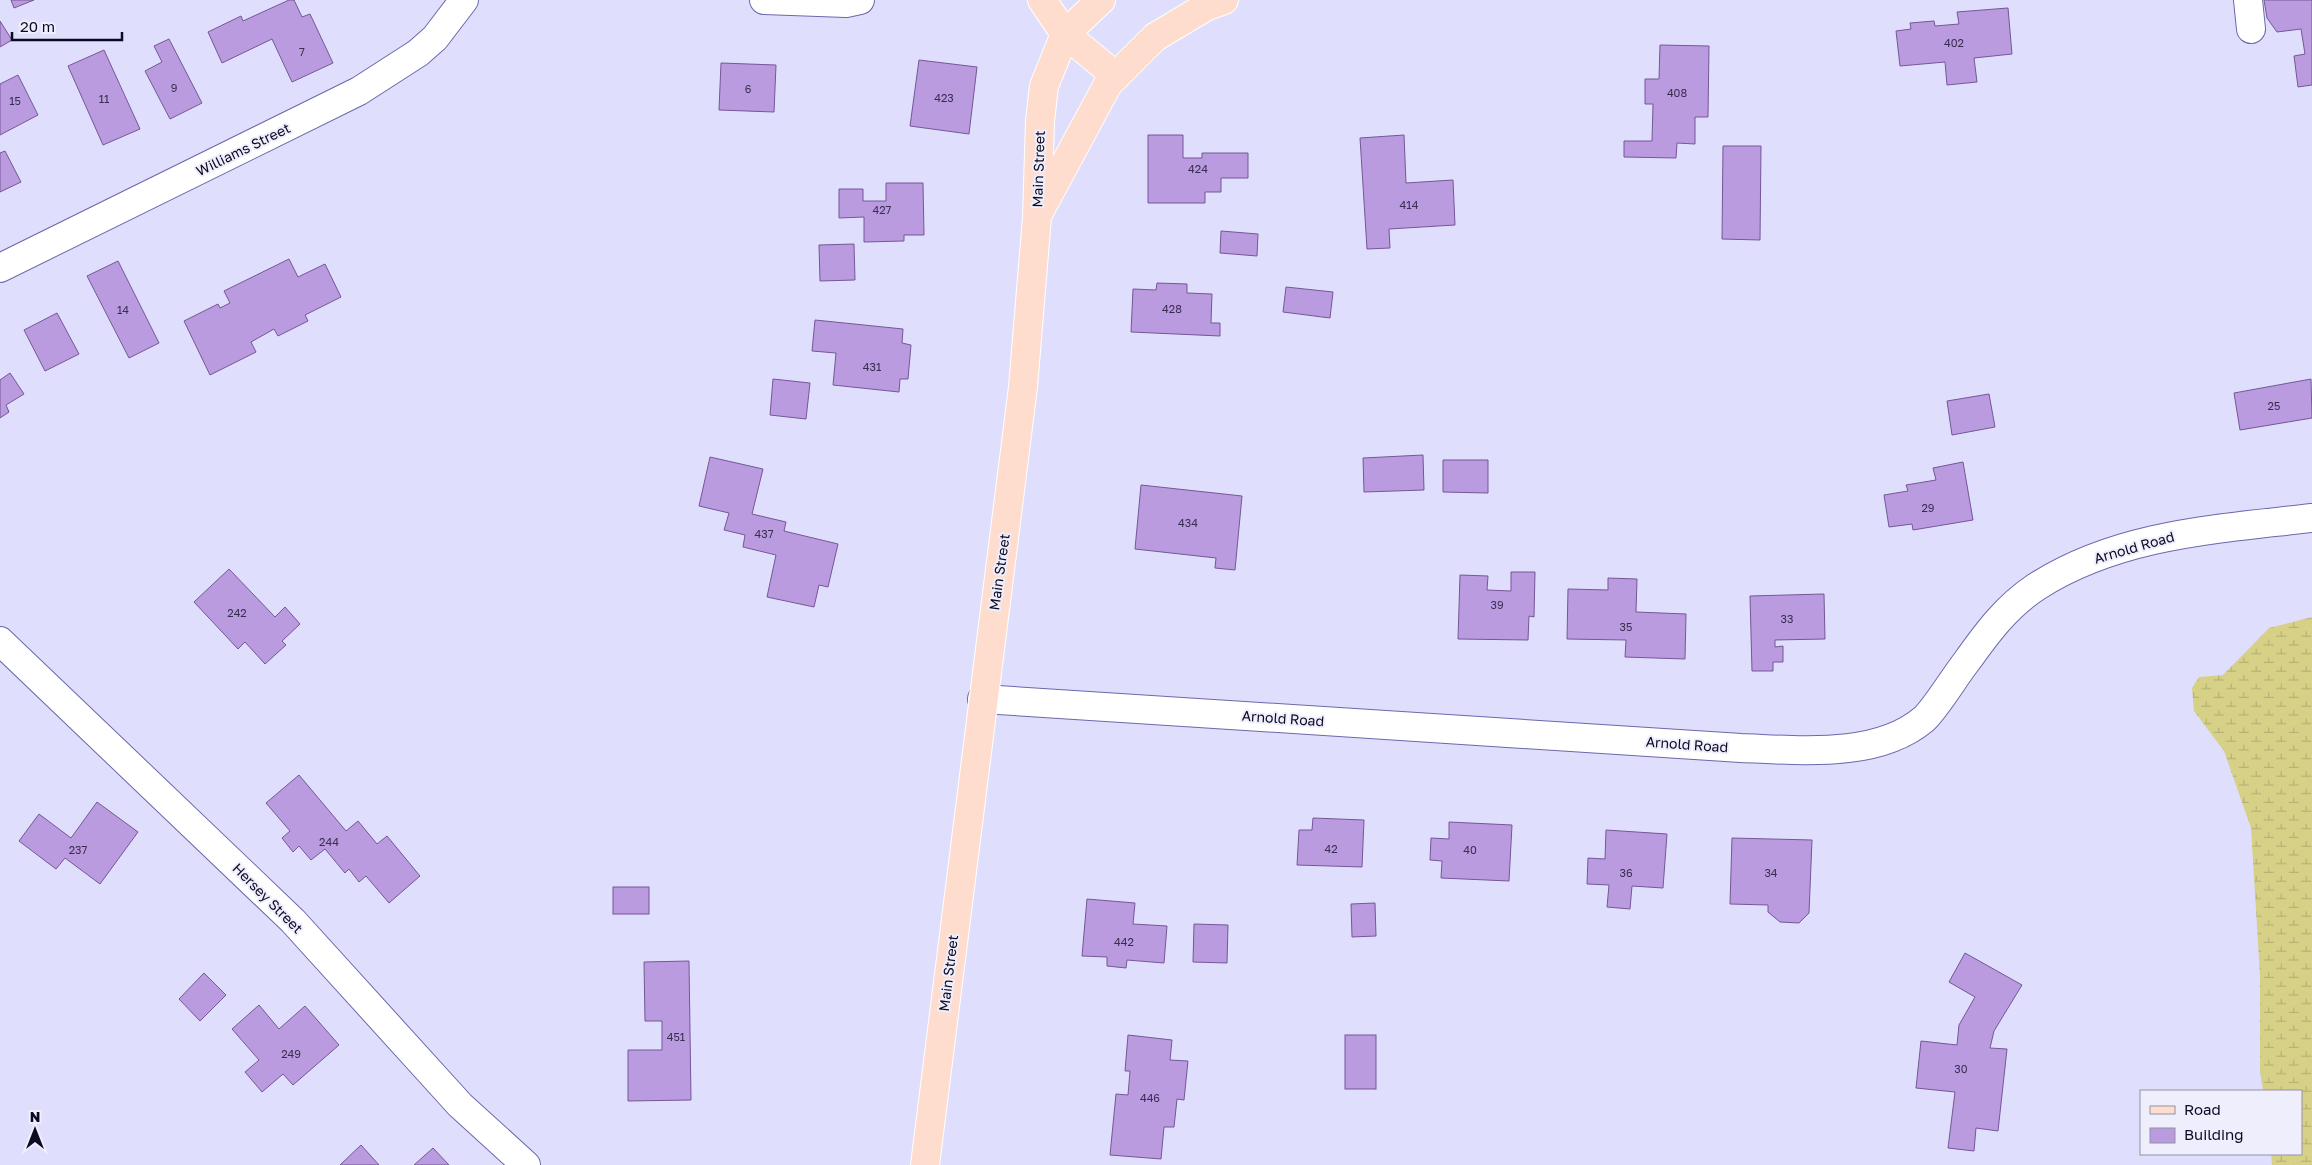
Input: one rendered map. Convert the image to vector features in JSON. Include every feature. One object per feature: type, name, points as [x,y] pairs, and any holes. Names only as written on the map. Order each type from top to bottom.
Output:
[{"type":"main road","points":[[1042,0],[1065,34],[1116,76]]},
{"type":"main road","name":"Main Street","points":[[920,1163],[1023,387],[1036,218],[1040,121],[1044,86],[1065,34],[1101,0]]},
{"type":"main road","points":[[1036,218],[1081,131],[1108,84],[1156,37],[1206,6],[1224,0]]},
{"type":"street","name":"Williams Street","points":[[0,268],[359,91],[418,52],[435,38],[464,0]]},
{"type":"street","points":[[764,0],[846,3],[860,0]]},
{"type":"street","points":[[2248,0],[2251,29]]},
{"type":"street","name":"Arnold Road","points":[[982,699],[1741,748],[1802,750],[1865,746],[1899,736],[1925,718],[1997,620],[2015,601],[2092,557],[2182,533],[2312,518]]},
{"type":"street","name":"Hersey Street","points":[[0,641],[294,922],[460,1105],[526,1165]]},
{"type":"green space","points":[[2312,617],[2312,1165],[2272,1165],[2271,1155],[2302,1155],[2302,1090],[2263,1090],[2260,1071],[2260,976],[2251,828],[2224,751],[2194,711],[2192,688],[2199,677],[2223,675],[2269,628]]},
{"type":"building","points":[[11,0],[34,0],[14,8]]},
{"type":"building","points":[[289,0],[294,0],[302,17],[310,14],[333,63],[292,82],[272,39],[222,63],[208,32],[241,16],[243,21]]},
{"type":"building","points":[[2264,0],[2312,0],[2312,85],[2298,87],[2294,56],[2305,54],[2301,29],[2277,32],[2267,18]]},
{"type":"building","points":[[2008,8],[2012,54],[1974,58],[1977,82],[1947,85],[1945,62],[1900,66],[1896,31],[1911,29],[1910,23],[1934,21],[1935,26],[1959,24],[1957,12]]},
{"type":"building","points":[[0,21],[12,40],[0,47]]},
{"type":"building","points":[[169,39],[202,103],[170,119],[145,71],[162,62],[154,46]]},
{"type":"building","points":[[1660,45],[1709,46],[1708,117],[1695,117],[1695,144],[1677,143],[1676,158],[1624,157],[1624,141],[1652,141],[1653,104],[1645,104],[1645,79],[1659,79]]},
{"type":"building","points":[[104,50],[140,129],[103,145],[68,66]]},
{"type":"building","points":[[919,60],[977,67],[969,134],[910,126]]},
{"type":"building","points":[[721,63],[776,65],[774,112],[719,110]]},
{"type":"building","points":[[18,75],[38,115],[0,135],[0,84]]},
{"type":"building","points":[[1148,135],[1183,135],[1183,158],[1202,158],[1202,153],[1248,153],[1248,178],[1221,178],[1221,192],[1205,192],[1205,203],[1148,203]]},
{"type":"building","points":[[1404,135],[1406,183],[1453,180],[1455,225],[1389,229],[1390,248],[1367,249],[1360,138]]},
{"type":"building","points":[[1723,146],[1761,146],[1760,240],[1722,239]]},
{"type":"building","points":[[5,151],[21,182],[0,192],[0,153]]},
{"type":"building","points":[[886,183],[923,183],[924,235],[904,235],[904,241],[864,242],[864,217],[839,218],[839,189],[863,189],[863,201],[886,201]]},
{"type":"building","points":[[1221,231],[1258,234],[1257,256],[1220,253]]},
{"type":"building","points":[[854,244],[855,280],[820,281],[819,245]]},
{"type":"building","points":[[289,259],[298,277],[325,264],[341,297],[305,315],[308,321],[278,336],[274,329],[251,342],[256,352],[210,375],[184,321],[218,304],[220,308],[230,303],[224,291]]},
{"type":"building","points":[[118,261],[159,343],[129,358],[87,276]]},
{"type":"building","points":[[1157,283],[1187,284],[1187,293],[1212,294],[1211,323],[1220,323],[1220,336],[1131,332],[1133,289],[1156,290]]},
{"type":"building","points":[[1286,287],[1333,292],[1330,318],[1283,312]]},
{"type":"building","points":[[57,313],[79,354],[45,371],[24,330]]},
{"type":"building","points":[[815,320],[903,329],[902,343],[911,345],[908,379],[900,379],[899,392],[833,385],[836,353],[812,351]]},
{"type":"building","points":[[10,373],[24,394],[6,405],[9,412],[0,418],[0,380]]},
{"type":"building","points":[[773,379],[810,383],[806,419],[770,415]]},
{"type":"building","points":[[2311,379],[2312,418],[2240,430],[2234,393]]},
{"type":"building","points":[[1989,394],[1995,427],[1952,435],[1947,401]]},
{"type":"building","points":[[1423,455],[1424,490],[1364,492],[1363,458]]},
{"type":"building","points":[[710,457],[763,469],[752,514],[786,522],[784,531],[838,544],[828,587],[819,585],[814,607],[767,597],[776,555],[743,547],[745,535],[724,530],[729,513],[699,506]]},
{"type":"building","points":[[1443,460],[1488,460],[1488,493],[1443,492]]},
{"type":"building","points":[[1963,462],[1973,520],[1913,530],[1912,524],[1889,527],[1884,495],[1908,491],[1906,485],[1936,480],[1933,468]]},
{"type":"building","points":[[1141,485],[1242,496],[1235,570],[1215,568],[1216,558],[1135,549]]},
{"type":"building","points":[[229,569],[275,617],[285,607],[300,624],[282,641],[286,645],[265,664],[245,642],[238,649],[194,602]]},
{"type":"building","points":[[1511,572],[1535,572],[1534,617],[1529,616],[1528,640],[1458,639],[1460,575],[1488,576],[1487,590],[1511,591]]},
{"type":"building","points":[[1608,578],[1637,579],[1636,612],[1686,614],[1685,659],[1625,657],[1626,640],[1567,639],[1568,589],[1608,590]]},
{"type":"building","points":[[1824,594],[1825,639],[1775,640],[1775,647],[1783,646],[1783,662],[1773,662],[1773,671],[1752,671],[1750,596]]},
{"type":"building","points":[[299,775],[346,831],[358,821],[377,844],[387,836],[420,876],[389,903],[366,876],[359,882],[349,869],[345,873],[325,849],[311,860],[299,846],[293,852],[282,838],[290,831],[266,803]]},
{"type":"building","points":[[97,802],[138,832],[100,884],[65,858],[56,869],[19,841],[39,814],[71,838]]},
{"type":"building","points":[[1313,818],[1364,820],[1362,867],[1297,865],[1299,830],[1312,830]]},
{"type":"building","points":[[1449,822],[1512,825],[1509,881],[1441,878],[1442,861],[1430,860],[1431,838],[1449,839]]},
{"type":"building","points":[[1606,830],[1667,834],[1663,888],[1632,886],[1630,909],[1607,907],[1609,885],[1587,884],[1588,858],[1605,859]]},
{"type":"building","points":[[1732,838],[1812,840],[1809,913],[1799,923],[1780,922],[1768,912],[1768,905],[1730,904]]},
{"type":"building","points":[[613,887],[649,887],[649,914],[613,914]]},
{"type":"building","points":[[1087,899],[1135,903],[1133,924],[1167,926],[1164,963],[1127,960],[1126,968],[1107,966],[1107,957],[1082,956]]},
{"type":"building","points":[[1375,903],[1376,936],[1352,937],[1351,904]]},
{"type":"building","points":[[1194,924],[1228,925],[1227,963],[1193,962]]},
{"type":"building","points":[[1965,953],[2022,985],[1994,1031],[1990,1048],[2007,1049],[1998,1131],[1976,1128],[1974,1151],[1948,1148],[1955,1092],[1916,1088],[1921,1041],[1957,1045],[1959,1025],[1975,997],[1949,982]]},
{"type":"building","points":[[689,961],[691,1100],[628,1101],[628,1050],[662,1050],[662,1021],[645,1021],[644,962]]},
{"type":"building","points":[[204,973],[226,995],[200,1021],[179,999]]},
{"type":"building","points":[[259,1005],[279,1029],[305,1006],[339,1045],[293,1085],[283,1074],[262,1092],[245,1072],[259,1060],[232,1029]]},
{"type":"building","points":[[1128,1035],[1172,1040],[1170,1060],[1188,1061],[1184,1100],[1177,1099],[1174,1127],[1164,1127],[1161,1159],[1110,1155],[1116,1094],[1128,1095],[1130,1071],[1125,1071]]},
{"type":"building","points":[[1345,1035],[1376,1035],[1376,1089],[1345,1089]]},
{"type":"building","points":[[361,1145],[379,1165],[340,1165]]},
{"type":"building","points":[[433,1148],[449,1165],[414,1165]]}]
